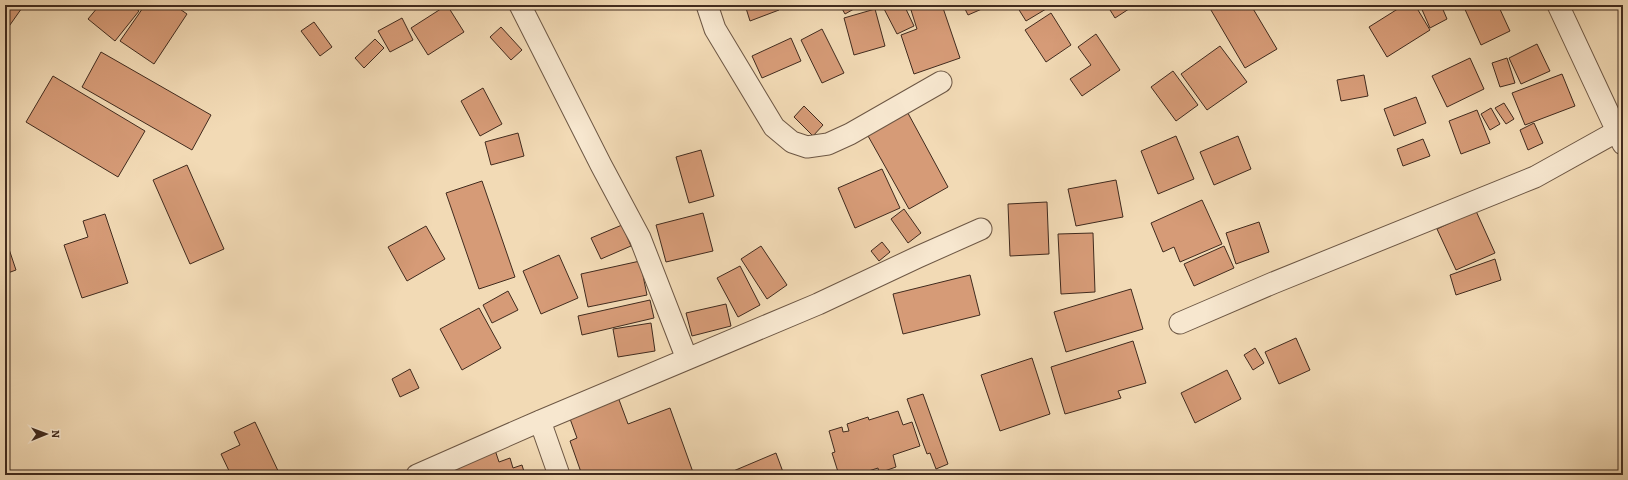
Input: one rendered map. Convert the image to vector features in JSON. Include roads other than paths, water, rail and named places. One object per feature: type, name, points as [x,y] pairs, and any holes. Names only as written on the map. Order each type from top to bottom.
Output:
[{"type":"street","points":[[520,5],[601,165],[640,238],[687,359]]},
{"type":"street","points":[[707,5],[715,29],[774,127],[792,142],[807,147],[828,144],[845,136],[941,82]]},
{"type":"street","points":[[1180,323],[1281,280],[1535,177],[1621,134],[1558,5]]},
{"type":"street","points":[[417,475],[540,421],[818,304],[981,229]]},
{"type":"street","points":[[540,421],[559,475]]}]
